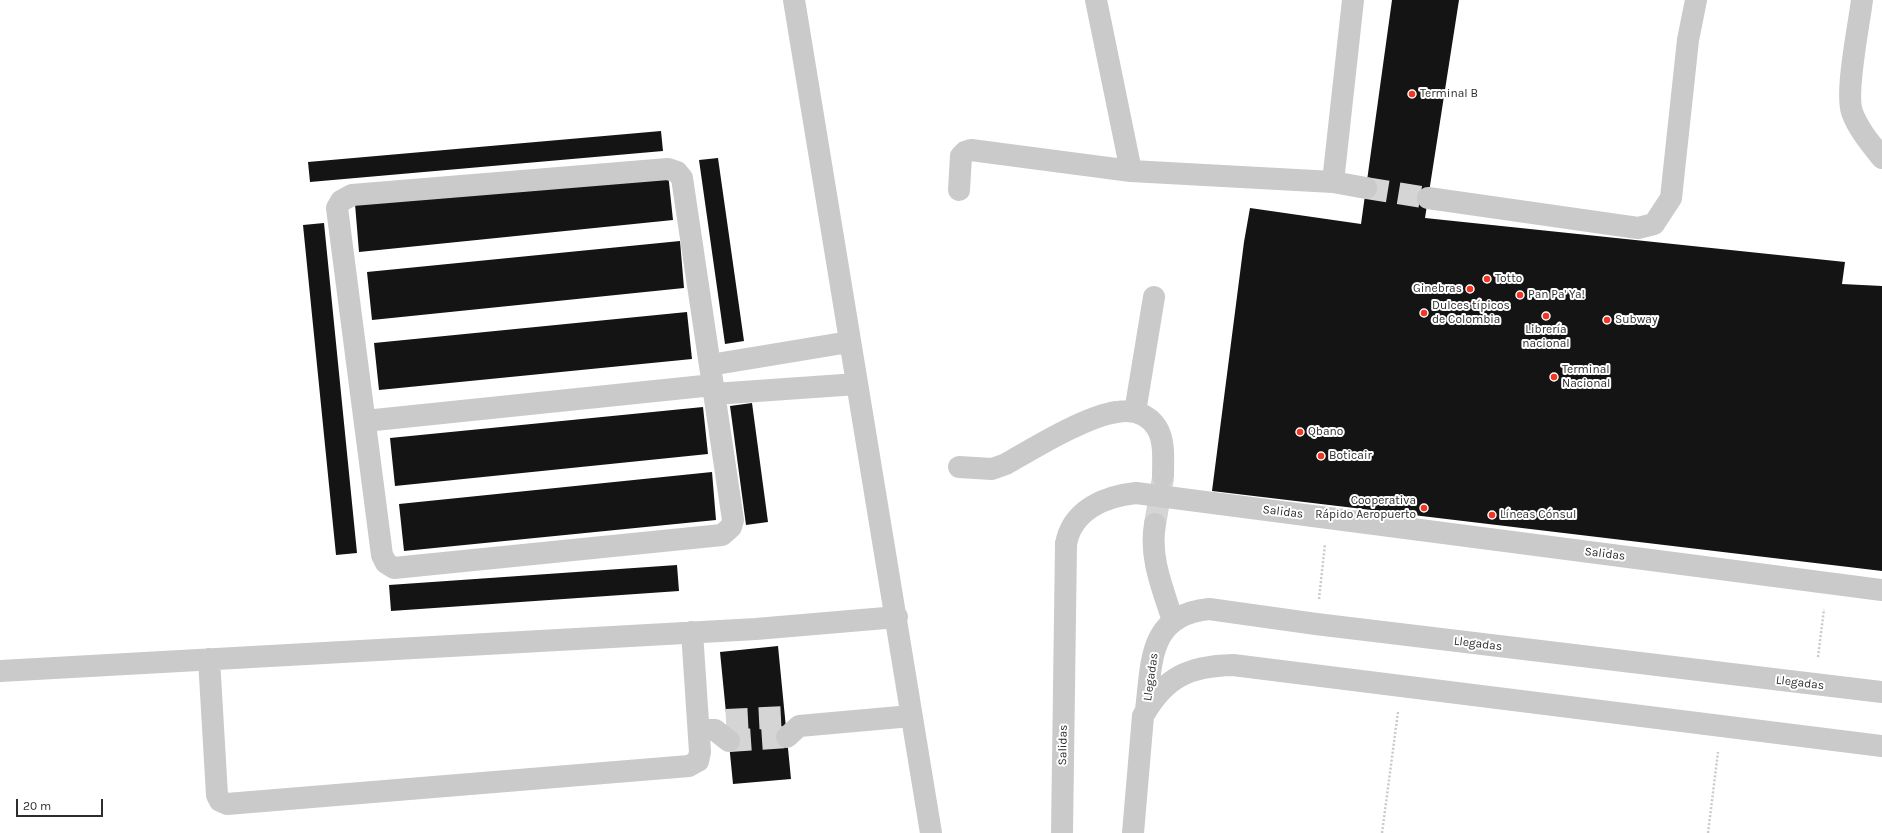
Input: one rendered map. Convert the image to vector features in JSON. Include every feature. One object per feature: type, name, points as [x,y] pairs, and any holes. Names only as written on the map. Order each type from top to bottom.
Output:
[{"type":"street","points":[[794,0],[849,342],[931,833]]},
{"type":"street","points":[[1096,0],[1131,171]]},
{"type":"street","points":[[1333,182],[1353,0]]},
{"type":"street","points":[[1428,198],[1638,228],[1654,224],[1671,198],[1688,40],[1696,0]]},
{"type":"street","points":[[1862,0],[1849,95],[1852,111],[1858,125],[1879,149]]},
{"type":"street","points":[[959,190],[961,156],[965,152],[971,150],[1131,171],[1333,182],[1366,188]]},
{"type":"street","points":[[668,169],[677,172],[682,178],[712,381],[733,520],[731,527],[722,535],[394,568],[386,563],[382,555],[337,208],[341,201],[352,195],[668,169]]},
{"type":"street","points":[[1135,412],[1154,297]]},
{"type":"street","points":[[712,381],[849,342]]},
{"type":"street","points":[[365,421],[712,381],[857,384]]},
{"type":"street","points":[[959,467],[992,469],[1006,464],[1098,417],[1117,412],[1135,412],[1148,418],[1157,429],[1162,443],[1163,476]]},
{"type":"street","name":"Salidas","points":[[1062,833],[1066,544],[1068,533],[1081,514],[1107,499],[1136,493],[1882,590]]},
{"type":"street","points":[[1155,524],[1153,536],[1154,560],[1173,621]]},
{"type":"street","name":"Llegadas","points":[[1146,711],[1153,652],[1161,634],[1173,621],[1194,610],[1209,609],[1324,625],[1882,692]]},
{"type":"street","points":[[0,671],[756,629],[896,617]]},
{"type":"street","points":[[209,659],[217,795],[220,801],[227,804],[689,766],[698,761],[700,752],[717,730],[692,632]]},
{"type":"street","name":"Llegadas","points":[[1132,833],[1143,716],[1152,700],[1167,685],[1190,671],[1210,666],[1233,665],[1882,746]]},
{"type":"street","points":[[791,727],[911,716]]},
{"type":"path","points":[[1382,833],[1398,710]]},
{"type":"path","points":[[1708,833],[1719,748]]},
{"type":"building","name":"Terminal Nacional","points":[[1392,0],[1459,0],[1425,218],[1845,262],[1842,284],[1882,286],[1882,571],[1212,491],[1244,242],[1250,208],[1361,224]]},
{"type":"building","points":[[661,131],[663,151],[310,182],[308,162]]},
{"type":"building","points":[[718,158],[744,341],[725,344],[699,160]]},
{"type":"building","points":[[668,173],[673,220],[359,252],[355,204]]},
{"type":"building","points":[[324,223],[357,553],[336,555],[303,225]]},
{"type":"building","points":[[680,241],[684,288],[372,320],[367,272]]},
{"type":"building","points":[[687,312],[692,359],[379,390],[374,343]]},
{"type":"building","points":[[752,403],[768,522],[746,525],[730,406]]},
{"type":"building","points":[[703,407],[708,454],[395,486],[390,438]]},
{"type":"building","points":[[712,472],[716,520],[404,551],[399,504]]},
{"type":"building","points":[[677,565],[679,591],[391,611],[389,585]]},
{"type":"building","points":[[778,646],[791,779],[733,784],[720,652]]},
{"type":"tunnel","points":[[1366,188],[1428,198]]},
{"type":"tunnel","points":[[1155,524],[1163,478]]},
{"type":"tunnel","points":[[726,720],[785,717]]},
{"type":"tunnel","points":[[729,741],[787,737]]},
{"type":"place","name":"Terminal B","points":[[1412,94]]},
{"type":"place","name":"Totto","points":[[1487,279]]},
{"type":"place","name":"Ginebras","points":[[1470,289]]},
{"type":"place","name":"Pan Pa' Ya!","points":[[1520,295]]},
{"type":"place","name":"Dulces típicos de Colombia","points":[[1424,313]]},
{"type":"place","name":"Librería nacional","points":[[1546,316]]},
{"type":"place","name":"Subway","points":[[1607,320]]},
{"type":"place","name":"Terminal Nacional","points":[[1554,377]]},
{"type":"place","name":"Qbano","points":[[1300,432]]},
{"type":"place","name":"Boticair","points":[[1321,456]]},
{"type":"place","name":"Cooperativa Rápido Aeropuerto","points":[[1424,508]]},
{"type":"place","name":"Líneas Cónsul","points":[[1492,515]]}]
